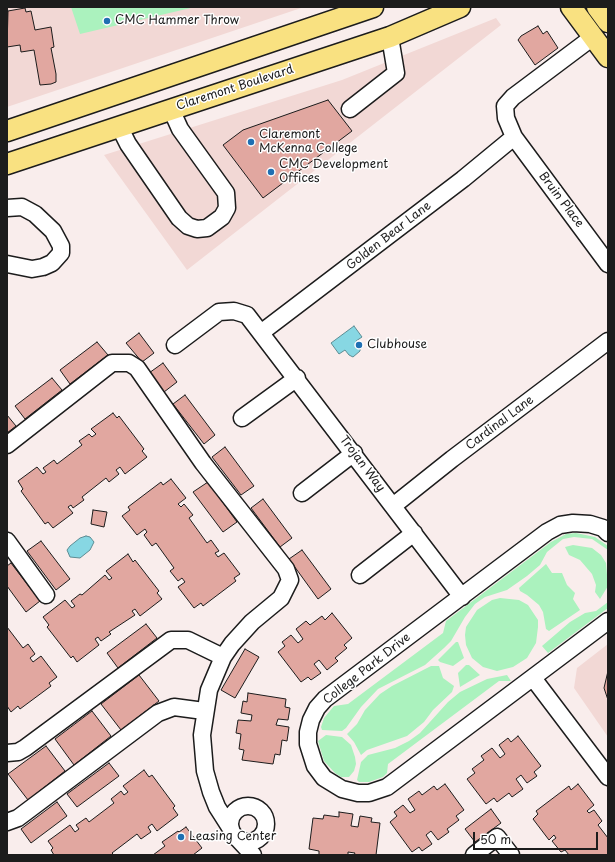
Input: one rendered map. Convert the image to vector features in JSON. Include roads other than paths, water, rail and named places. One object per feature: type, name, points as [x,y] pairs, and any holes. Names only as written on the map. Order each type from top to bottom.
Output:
[{"type":"main road","points":[[7,131],[373,7]]},
{"type":"main road","name":"Claremont Boulevard","points":[[7,164],[390,37],[460,7]]},
{"type":"main road","points":[[571,7],[608,57]]},
{"type":"main road","points":[[597,7],[608,22]]},
{"type":"street","points":[[350,110],[396,73],[390,37]]},
{"type":"street","name":"Bruin Place","points":[[593,37],[524,88],[507,103],[506,118],[514,137],[608,264]]},
{"type":"street","points":[[119,126],[128,144],[179,218],[188,226],[197,229],[207,228],[222,217],[227,208],[226,193],[180,129],[171,109]]},
{"type":"street","name":"Golden Bear Lane","points":[[262,332],[432,203],[514,137]]},
{"type":"street","points":[[7,208],[22,207],[35,214],[53,231],[61,246],[61,253],[52,263],[44,267],[32,269],[7,264]]},
{"type":"street","name":"Trojan Way","points":[[175,345],[219,312],[234,311],[247,315],[262,332],[462,597]]},
{"type":"street","name":"Cardinal Lane","points":[[393,506],[452,459],[608,341]]},
{"type":"street","points":[[7,445],[112,363],[129,363],[137,368],[203,463],[286,569],[290,580],[281,598],[252,622],[232,644],[224,657],[209,690],[204,711],[202,735],[205,770],[211,792],[218,807],[235,834],[253,855]]},
{"type":"street","points":[[242,418],[297,378]]},
{"type":"street","points":[[302,493],[354,454]]},
{"type":"street","name":"College Park Drive","points":[[608,533],[603,528],[590,524],[573,523],[560,525],[547,532],[325,699],[317,708],[311,720],[308,732],[310,754],[318,772],[324,778],[342,789],[358,793],[379,791],[396,781],[608,621]]},
{"type":"street","points":[[360,575],[414,534]]},
{"type":"street","points":[[7,541],[46,595]]},
{"type":"street","points":[[7,753],[18,752],[25,748],[171,640],[188,640],[224,657]]},
{"type":"street","points":[[533,678],[608,777]]},
{"type":"street","points":[[7,822],[18,818],[158,713],[174,707],[204,711]]},
{"type":"street","points":[[474,855],[497,837],[511,855]]},
{"type":"water","points":[[354,326],[362,337],[356,341],[360,347],[360,351],[353,357],[345,350],[339,354],[331,343]]},
{"type":"water","points":[[86,536],[90,537],[94,542],[90,550],[80,558],[70,557],[67,550],[70,546],[80,538]]},
{"type":"place","name":"CMC Hammer Throw","points":[[107,21]]},
{"type":"place","name":"Claremont McKenna College","points":[[251,142]]},
{"type":"place","name":"CMC Development Offices","points":[[271,172]]},
{"type":"place","name":"Clubhouse","points":[[359,345]]},
{"type":"place","name":"Leasing Center","points":[[181,837]]}]
